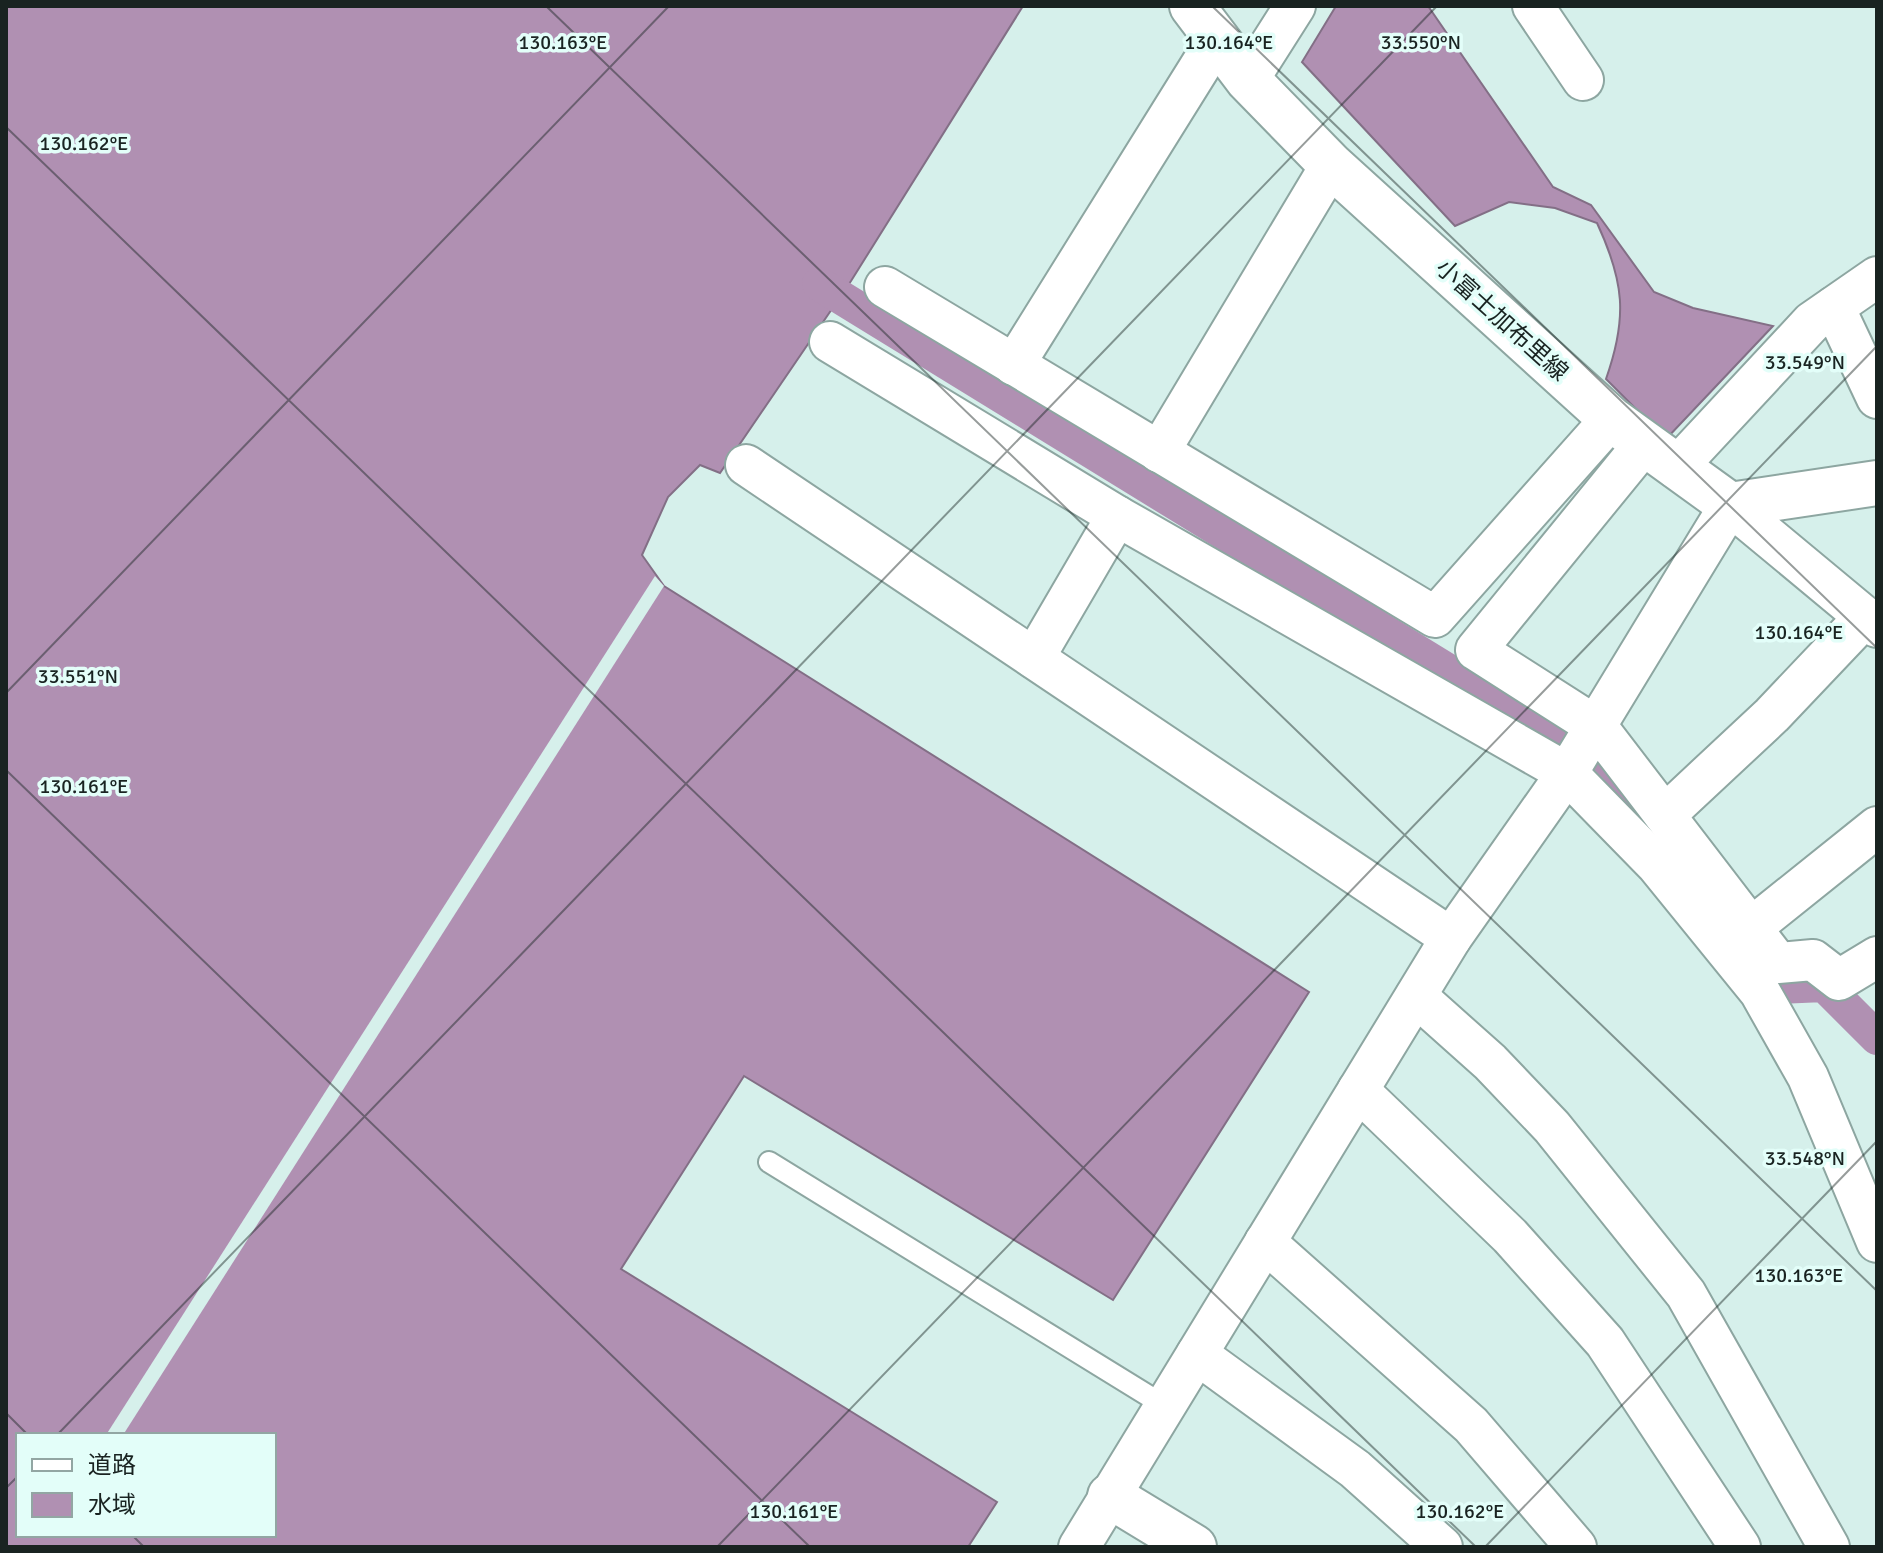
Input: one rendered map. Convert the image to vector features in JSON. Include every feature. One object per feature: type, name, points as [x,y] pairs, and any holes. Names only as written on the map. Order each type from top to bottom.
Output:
[{"type":"main road","name":"小富士加布里線","points":[[1192,6],[1248,80],[1331,165],[1643,444],[1730,505]]},
{"type":"main road","points":[[1730,505],[1877,483]]},
{"type":"main road","points":[[1110,1496],[1194,1547]]},
{"type":"street","points":[[1248,80],[1295,6]]},
{"type":"street","points":[[1533,6],[1583,80]]},
{"type":"street","points":[[1014,365],[1216,41]]},
{"type":"street","points":[[1159,452],[1331,165]]},
{"type":"street","points":[[1435,617],[1643,444],[1877,277]]},
{"type":"street","points":[[885,287],[1435,617],[1476,650],[1597,727],[1778,963],[1813,960],[1839,980],[1877,957]]},
{"type":"street","points":[[1834,307],[1877,398]]},
{"type":"street","points":[[830,342],[1117,516],[1567,773],[1656,864],[1760,992],[1808,1077],[1876,1238]]},
{"type":"street","points":[[1476,650],[1643,444]]},
{"type":"street","points":[[746,465],[1451,938]]},
{"type":"street","points":[[1079,1547],[1451,938],[1597,727],[1730,505],[1871,622],[1665,815]]},
{"type":"street","points":[[1034,658],[1117,516]]},
{"type":"street","points":[[1751,928],[1877,827]]},
{"type":"street","points":[[1416,996],[1490,1062],[1552,1127],[1686,1294],[1829,1547]]},
{"type":"street","points":[[1358,1090],[1510,1236],[1605,1342],[1740,1547]]},
{"type":"street","points":[[1265,1242],[1471,1425],[1576,1547]]},
{"type":"street","points":[[1197,1354],[1355,1469],[1442,1547]]},
{"type":"lane","points":[[769,1162],[1165,1406]]},
{"type":"water","points":[[6,6],[1023,6],[851,281],[720,473],[700,465],[668,497],[642,555],[664,586],[1309,992],[1113,1300],[744,1076],[621,1269],[997,1502],[968,1547],[6,1547]]},
{"type":"water","points":[[1336,6],[1428,6],[1553,187],[1591,205],[1654,292],[1693,308],[1773,326],[1666,439],[1606,379],[1618,337],[1620,300],[1613,263],[1597,223],[1555,208],[1509,202],[1455,226],[1302,62]]},
{"type":"pier","points":[[655,576],[664,586],[124,1433],[107,1433]]},
{"type":"waterway","points":[[819,284],[1600,764],[1629,800]]},
{"type":"waterway","points":[[1751,954],[1778,987],[1824,985],[1877,1038]]}]
